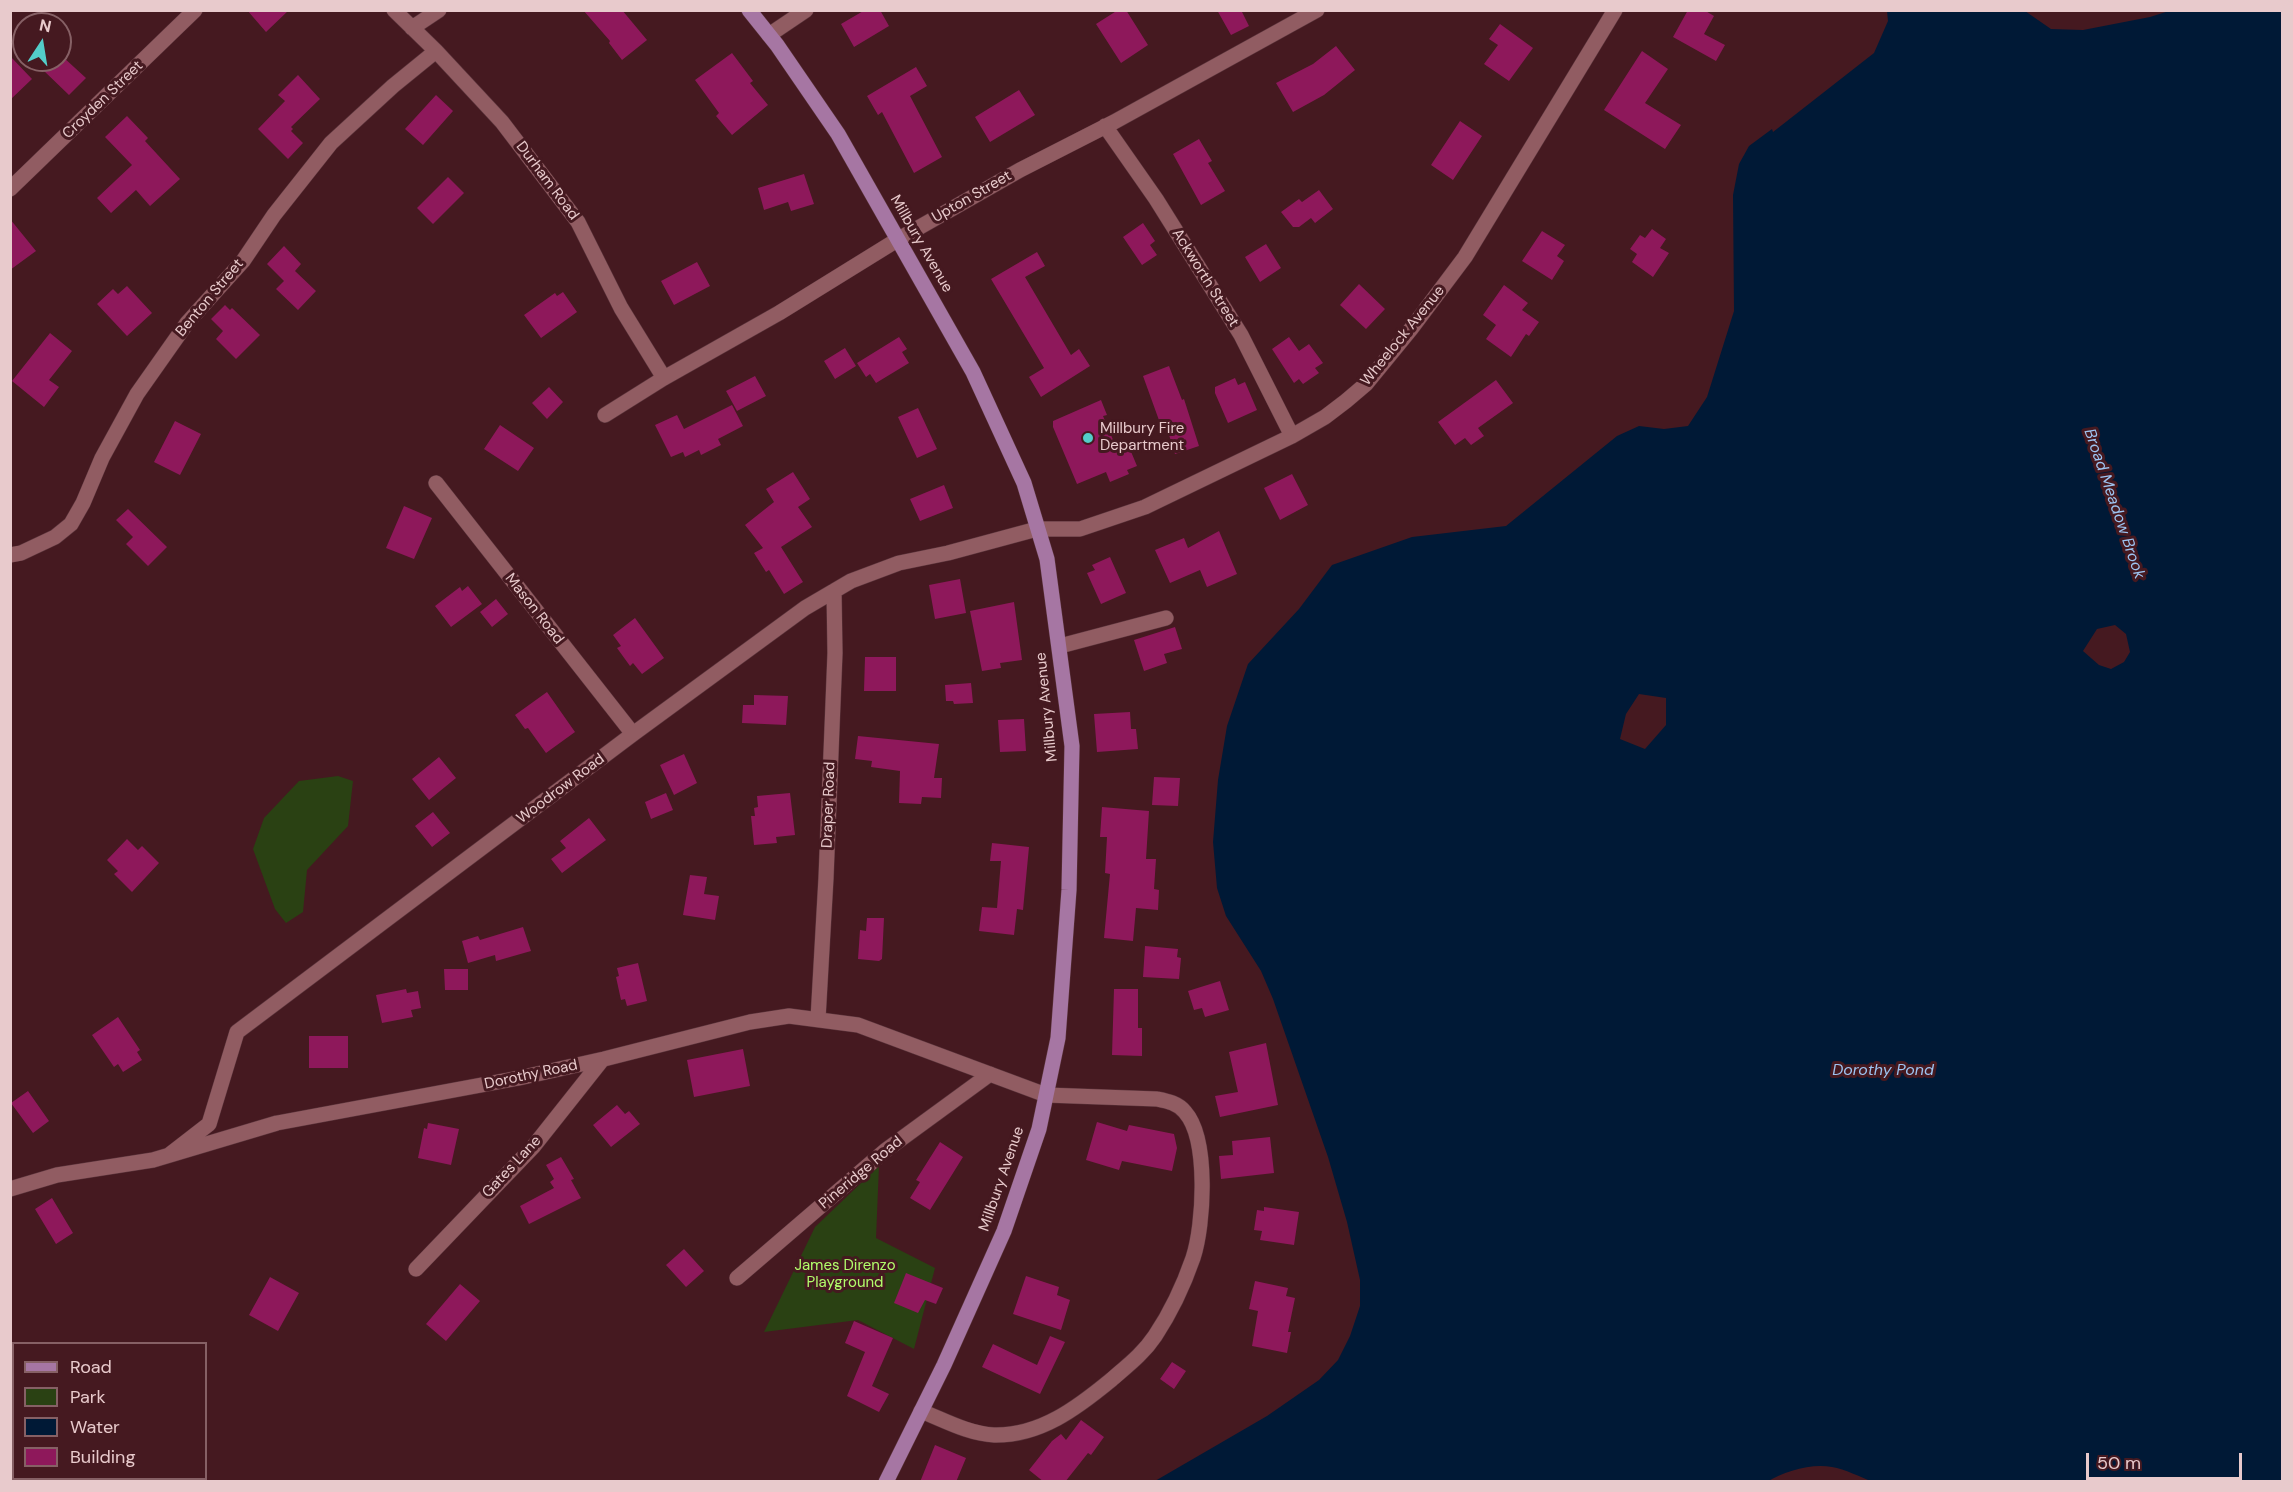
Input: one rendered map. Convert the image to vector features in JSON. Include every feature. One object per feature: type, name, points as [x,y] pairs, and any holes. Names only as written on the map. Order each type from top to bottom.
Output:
[{"type":"main road","name":"Millbury Avenue","points":[[749,10],[838,134],[973,372],[1024,483],[1047,559],[1072,746],[1069,890],[1058,1038],[1039,1129],[1004,1231],[886,1482]]},
{"type":"street","name":"Croyden Street","points":[[10,189],[195,10]]},
{"type":"street","name":"Durham Road","points":[[394,10],[502,122],[578,222],[621,308],[664,378]]},
{"type":"street","points":[[412,28],[439,10]]},
{"type":"street","points":[[769,35],[806,10]]},
{"type":"street","name":"Upton Street","points":[[605,415],[664,378],[779,313],[897,240],[1020,170],[1106,126],[1317,10]]},
{"type":"street","name":"Wheelock Avenue","points":[[1037,529],[1080,529],[1145,507],[1292,436],[1325,417],[1366,384],[1411,329],[1464,257],[1615,10]]},
{"type":"street","name":"Benton Street","points":[[10,555],[21,553],[55,537],[70,524],[83,503],[102,458],[137,394],[187,323],[243,261],[274,215],[331,143],[393,86],[436,51]]},
{"type":"street","name":"Ackworth Street","points":[[1106,126],[1241,335],[1292,436]]},
{"type":"street","name":"Mason Road","points":[[436,483],[633,734]]},
{"type":"street","name":"Woodrow Road","points":[[169,1155],[209,1124],[237,1032],[633,734],[805,608],[851,581],[899,563],[948,553],[1037,529]]},
{"type":"street","name":"Draper Road","points":[[818,1019],[836,653],[834,591]]},
{"type":"street","points":[[1060,646],[1166,618]]},
{"type":"street","name":"Dorothy Road","points":[[10,1189],[57,1175],[153,1160],[277,1123],[444,1093],[602,1060],[750,1022],[789,1016],[858,1025],[1046,1095],[1165,1101],[1173,1102],[1185,1112],[1192,1124],[1202,1169],[1199,1231],[1193,1257],[1184,1280],[1157,1334],[1140,1356],[1087,1399],[1044,1425],[1018,1433],[994,1435],[976,1432],[921,1411]]},
{"type":"street","name":"Gates Lane","points":[[416,1269],[533,1147],[602,1060]]},
{"type":"street","name":"Pineridge Road","points":[[737,1278],[886,1150],[990,1074]]},
{"type":"green space","points":[[338,776],[353,781],[348,826],[307,870],[303,912],[286,923],[275,909],[253,849],[264,818],[299,781]]},
{"type":"green space","name":"James Direnzo Playground","points":[[879,1166],[876,1238],[935,1268],[914,1349],[858,1320],[764,1332],[815,1227]]},
{"type":"water","name":"Dorothy Pond","points":[[1887,11],[2025,11],[2051,29],[2083,30],[2169,11],[2282,11],[2282,1481],[1873,1482],[1842,1469],[1816,1466],[1782,1474],[1767,1482],[1155,1481],[1267,1416],[1319,1380],[1338,1360],[1350,1336],[1360,1306],[1360,1280],[1347,1222],[1328,1157],[1273,999],[1261,971],[1226,916],[1217,888],[1213,842],[1218,780],[1227,726],[1248,664],[1299,609],[1332,565],[1412,537],[1506,526],[1617,436],[1639,426],[1664,429],[1688,426],[1707,397],[1734,311],[1733,195],[1739,164],[1749,146],[1772,129],[1773,132],[1874,53],[1888,21]],"holes":[[[2115,625],[2126,634],[2130,652],[2124,662],[2111,669],[2099,665],[2083,651],[2097,629]],[[1639,694],[1666,698],[1666,725],[1645,749],[1620,739],[1626,714]]]},
{"type":"building","points":[[247,10],[289,10],[266,32]]},
{"type":"building","points":[[583,10],[622,10],[647,40],[622,60],[609,43],[610,41]]},
{"type":"building","points":[[865,10],[880,10],[889,26],[854,47],[841,24]]},
{"type":"building","points":[[1118,10],[1126,10],[1148,45],[1121,63],[1096,24]]},
{"type":"building","points":[[1217,10],[1241,10],[1249,26],[1231,35]]},
{"type":"building","points":[[1688,10],[1704,10],[1714,16],[1704,34],[1725,45],[1716,61],[1673,37]]},
{"type":"building","points":[[1500,24],[1533,48],[1509,81],[1484,64],[1498,45],[1489,39]]},
{"type":"building","points":[[1336,46],[1355,70],[1324,95],[1293,112],[1276,83],[1313,64]]},
{"type":"building","points":[[1642,51],[1668,69],[1645,103],[1681,125],[1665,149],[1604,110]]},
{"type":"building","points":[[732,53],[753,81],[750,83],[768,105],[732,135],[716,116],[719,113],[695,80]]},
{"type":"building","points":[[10,56],[12,72],[25,72],[32,79],[10,100]]},
{"type":"building","points":[[72,65],[86,78],[69,95],[45,72],[72,72]]},
{"type":"building","points":[[916,67],[927,86],[910,96],[942,157],[914,173],[882,112],[878,115],[867,96]]},
{"type":"building","points":[[298,75],[320,99],[291,127],[293,129],[291,131],[303,143],[288,159],[258,129],[285,101],[278,95]]},
{"type":"building","points":[[1019,90],[1035,115],[990,142],[975,117]]},
{"type":"building","points":[[436,95],[453,111],[423,145],[405,129]]},
{"type":"building","points":[[127,116],[148,138],[145,141],[180,179],[150,206],[136,190],[111,213],[97,198],[132,165],[105,137]]},
{"type":"building","points":[[1460,121],[1482,136],[1453,180],[1431,165]]},
{"type":"building","points":[[1199,139],[1212,161],[1208,163],[1225,191],[1201,205],[1173,154]]},
{"type":"building","points":[[804,174],[814,204],[791,211],[788,202],[764,210],[758,188]]},
{"type":"building","points":[[448,177],[464,193],[433,224],[417,208]]},
{"type":"building","points":[[1319,190],[1333,209],[1315,223],[1311,218],[1299,227],[1293,227],[1281,212],[1299,199],[1302,202]]},
{"type":"building","points":[[10,219],[36,251],[10,270]]},
{"type":"building","points":[[1143,223],[1155,241],[1150,245],[1157,255],[1142,265],[1123,237]]},
{"type":"building","points":[[1652,229],[1666,239],[1660,248],[1669,253],[1653,277],[1632,262],[1637,254],[1630,249],[1640,235],[1645,238]]},
{"type":"building","points":[[1542,231],[1565,245],[1557,256],[1564,261],[1552,280],[1522,261]]},
{"type":"building","points":[[1266,244],[1281,268],[1260,282],[1245,257]]},
{"type":"building","points":[[284,246],[301,264],[295,271],[316,291],[298,310],[276,289],[284,281],[267,264]]},
{"type":"building","points":[[1037,252],[1045,266],[1025,277],[1071,355],[1079,349],[1090,366],[1041,397],[1029,377],[1044,368],[991,279]]},
{"type":"building","points":[[697,262],[710,286],[674,305],[661,281]]},
{"type":"building","points":[[1359,284],[1385,309],[1366,329],[1340,305]]},
{"type":"building","points":[[1504,285],[1528,303],[1522,310],[1539,322],[1529,336],[1526,334],[1511,357],[1486,339],[1496,325],[1483,315]]},
{"type":"building","points":[[127,286],[152,313],[127,336],[97,304],[113,289],[118,294]]},
{"type":"building","points":[[563,292],[577,312],[541,338],[524,315],[555,293],[557,296]]},
{"type":"building","points":[[225,305],[230,310],[232,308],[260,335],[236,359],[216,339],[223,331],[211,319]]},
{"type":"building","points":[[50,333],[72,351],[49,380],[59,387],[44,407],[12,381]]},
{"type":"building","points":[[899,337],[907,349],[902,352],[909,363],[876,383],[870,374],[866,377],[857,363]]},
{"type":"building","points":[[1289,337],[1299,351],[1309,344],[1323,363],[1315,368],[1319,373],[1303,384],[1299,379],[1294,383],[1272,349]]},
{"type":"building","points":[[845,348],[856,366],[835,379],[824,361]]},
{"type":"building","points":[[1169,366],[1182,400],[1184,399],[1199,446],[1175,454],[1165,422],[1160,423],[1143,376]]},
{"type":"building","points":[[755,376],[766,396],[737,411],[726,391]]},
{"type":"building","points":[[1235,378],[1238,385],[1245,382],[1257,410],[1228,423],[1215,393],[1215,387]]},
{"type":"building","points":[[1496,380],[1513,403],[1478,428],[1484,436],[1471,445],[1465,438],[1455,445],[1438,422]]},
{"type":"building","points":[[549,387],[563,402],[547,419],[532,403]]},
{"type":"building","points":[[1101,400],[1107,415],[1103,416],[1116,447],[1127,442],[1137,466],[1127,470],[1129,474],[1110,482],[1106,472],[1077,484],[1053,427],[1053,421]]},
{"type":"building","points":[[732,405],[743,426],[718,439],[721,445],[701,455],[699,450],[685,457],[683,452],[671,457],[655,425],[677,415],[684,429]]},
{"type":"building","points":[[918,408],[937,449],[917,458],[898,417]]},
{"type":"building","points":[[175,421],[201,434],[180,475],[154,462]]},
{"type":"building","points":[[500,425],[534,448],[518,471],[484,449]]},
{"type":"building","points":[[793,472],[810,499],[798,507],[812,527],[781,547],[803,582],[784,594],[769,570],[766,572],[754,553],[763,548],[745,525],[774,502],[766,489]]},
{"type":"building","points":[[1292,474],[1308,505],[1280,520],[1264,488]]},
{"type":"building","points":[[944,485],[953,508],[920,521],[910,499]]},
{"type":"building","points":[[404,506],[432,518],[414,559],[386,548]]},
{"type":"building","points":[[128,509],[167,547],[148,566],[126,544],[133,537],[116,520]]},
{"type":"building","points":[[1219,531],[1237,574],[1207,587],[1200,570],[1170,583],[1155,550],[1184,538],[1188,548]]},
{"type":"building","points":[[1110,557],[1126,593],[1101,604],[1087,573],[1095,570],[1092,565]]},
{"type":"building","points":[[960,579],[966,613],[935,619],[929,585]]},
{"type":"building","points":[[468,586],[482,604],[451,627],[435,606],[460,587],[462,591]]},
{"type":"building","points":[[496,599],[508,614],[492,627],[480,612]]},
{"type":"building","points":[[1014,602],[1022,660],[1000,663],[1001,668],[982,671],[970,611]]},
{"type":"building","points":[[635,618],[664,658],[642,674],[633,663],[630,666],[617,648],[621,646],[613,635]]},
{"type":"building","points":[[1175,627],[1182,649],[1164,654],[1167,663],[1144,671],[1134,640]]},
{"type":"building","points":[[865,657],[896,657],[896,691],[864,691]]},
{"type":"building","points":[[971,683],[973,703],[954,704],[953,701],[946,701],[945,685]]},
{"type":"building","points":[[547,692],[575,732],[546,753],[528,728],[525,729],[515,715]]},
{"type":"building","points":[[754,695],[788,696],[786,725],[742,723],[743,705],[754,705]]},
{"type":"building","points":[[1130,712],[1131,729],[1136,729],[1138,749],[1097,752],[1094,714]]},
{"type":"building","points":[[1024,719],[1026,751],[1000,752],[998,720]]},
{"type":"building","points":[[858,736],[939,744],[934,778],[942,778],[941,798],[922,797],[921,804],[899,803],[900,771],[871,767],[872,761],[855,759]]},
{"type":"building","points":[[684,754],[697,783],[674,795],[660,765]]},
{"type":"building","points":[[439,757],[456,778],[429,800],[412,779]]},
{"type":"building","points":[[1154,777],[1180,778],[1178,806],[1152,805]]},
{"type":"building","points":[[666,793],[673,810],[651,819],[645,802]]},
{"type":"building","points":[[790,793],[795,835],[776,837],[777,843],[754,845],[751,816],[755,816],[754,808],[758,807],[757,796]]},
{"type":"building","points":[[1102,807],[1149,811],[1146,859],[1156,859],[1154,889],[1159,890],[1158,910],[1136,908],[1133,941],[1104,938],[1110,874],[1105,873],[1107,837],[1100,837]]},
{"type":"building","points":[[433,812],[450,833],[432,847],[415,826]]},
{"type":"building","points":[[589,818],[606,840],[562,873],[551,859],[566,848],[560,841]]},
{"type":"building","points":[[127,839],[138,850],[142,846],[159,863],[132,892],[114,874],[118,871],[107,860]]},
{"type":"building","points":[[992,843],[1029,847],[1023,910],[1017,909],[1014,935],[979,931],[982,907],[997,908],[1001,861],[990,861]]},
{"type":"building","points":[[690,875],[707,877],[704,894],[719,896],[715,920],[683,915]]},
{"type":"building","points":[[867,918],[884,918],[882,959],[879,961],[858,959],[860,930],[866,931]]},
{"type":"building","points":[[523,927],[531,951],[496,961],[495,955],[468,963],[462,941],[478,936],[480,940]]},
{"type":"building","points":[[1145,946],[1178,949],[1177,957],[1181,958],[1179,979],[1143,977]]},
{"type":"building","points":[[638,963],[647,1001],[627,1006],[625,999],[621,1000],[616,977],[619,976],[617,968]]},
{"type":"building","points":[[444,969],[468,969],[468,990],[445,990]]},
{"type":"building","points":[[1220,981],[1229,1010],[1205,1017],[1202,1008],[1194,1010],[1188,991]]},
{"type":"building","points":[[406,989],[407,993],[418,991],[421,1008],[411,1010],[413,1017],[382,1023],[376,995]]},
{"type":"building","points":[[1114,989],[1138,989],[1138,1028],[1142,1028],[1142,1056],[1112,1055]]},
{"type":"building","points":[[118,1017],[140,1050],[137,1052],[142,1060],[123,1072],[118,1064],[114,1067],[92,1035]]},
{"type":"building","points":[[309,1036],[348,1036],[348,1068],[309,1068]]},
{"type":"building","points":[[1266,1043],[1278,1105],[1220,1117],[1215,1096],[1238,1092],[1229,1052]]},
{"type":"building","points":[[743,1049],[750,1086],[694,1097],[687,1060]]},
{"type":"building","points":[[28,1091],[49,1121],[33,1133],[11,1103]]},
{"type":"building","points":[[617,1105],[625,1114],[629,1111],[640,1124],[611,1147],[593,1125]]},
{"type":"building","points":[[1097,1122],[1127,1131],[1129,1125],[1174,1134],[1177,1148],[1172,1171],[1122,1161],[1119,1170],[1086,1160]]},
{"type":"building","points":[[428,1123],[459,1129],[451,1165],[418,1158],[424,1128],[427,1129]]},
{"type":"building","points":[[1270,1137],[1274,1173],[1221,1179],[1219,1156],[1233,1155],[1232,1141]]},
{"type":"building","points":[[940,1142],[963,1157],[930,1210],[910,1198],[920,1182],[916,1180]]},
{"type":"building","points":[[561,1157],[574,1179],[571,1180],[581,1198],[529,1224],[520,1206],[554,1188],[550,1182],[554,1179],[546,1165]]},
{"type":"building","points":[[52,1198],[73,1233],[56,1244],[35,1209]]},
{"type":"building","points":[[1264,1207],[1299,1212],[1294,1245],[1260,1240],[1262,1231],[1254,1230],[1257,1210],[1264,1211]]},
{"type":"building","points":[[684,1249],[704,1271],[686,1287],[666,1265]]},
{"type":"building","points":[[906,1273],[943,1288],[936,1304],[925,1300],[918,1313],[894,1303]]},
{"type":"building","points":[[1026,1276],[1059,1287],[1057,1295],[1070,1300],[1061,1330],[1013,1314]]},
{"type":"building","points":[[270,1277],[299,1293],[278,1331],[249,1315]]},
{"type":"building","points":[[1255,1281],[1288,1288],[1286,1296],[1295,1298],[1288,1332],[1291,1332],[1287,1353],[1252,1346],[1258,1311],[1249,1309]]},
{"type":"building","points":[[460,1284],[480,1301],[446,1341],[426,1324]]},
{"type":"building","points":[[854,1321],[893,1338],[872,1386],[889,1394],[879,1412],[847,1396],[865,1352],[845,1343]]},
{"type":"building","points":[[1050,1336],[1065,1342],[1040,1394],[982,1367],[993,1344],[1037,1365]]},
{"type":"building","points":[[1172,1362],[1186,1371],[1174,1389],[1160,1379]]},
{"type":"building","points":[[1081,1420],[1104,1437],[1091,1455],[1088,1453],[1065,1482],[1044,1482],[1029,1470],[1052,1441],[1061,1434],[1066,1440]]},
{"type":"building","points":[[935,1445],[966,1458],[956,1482],[920,1482]]},
{"type":"place","name":"Millbury Fire Department","points":[[1088,438]]},
{"type":"water label","name":"Broad Meadow Brook","points":[[2114,504]]}]
